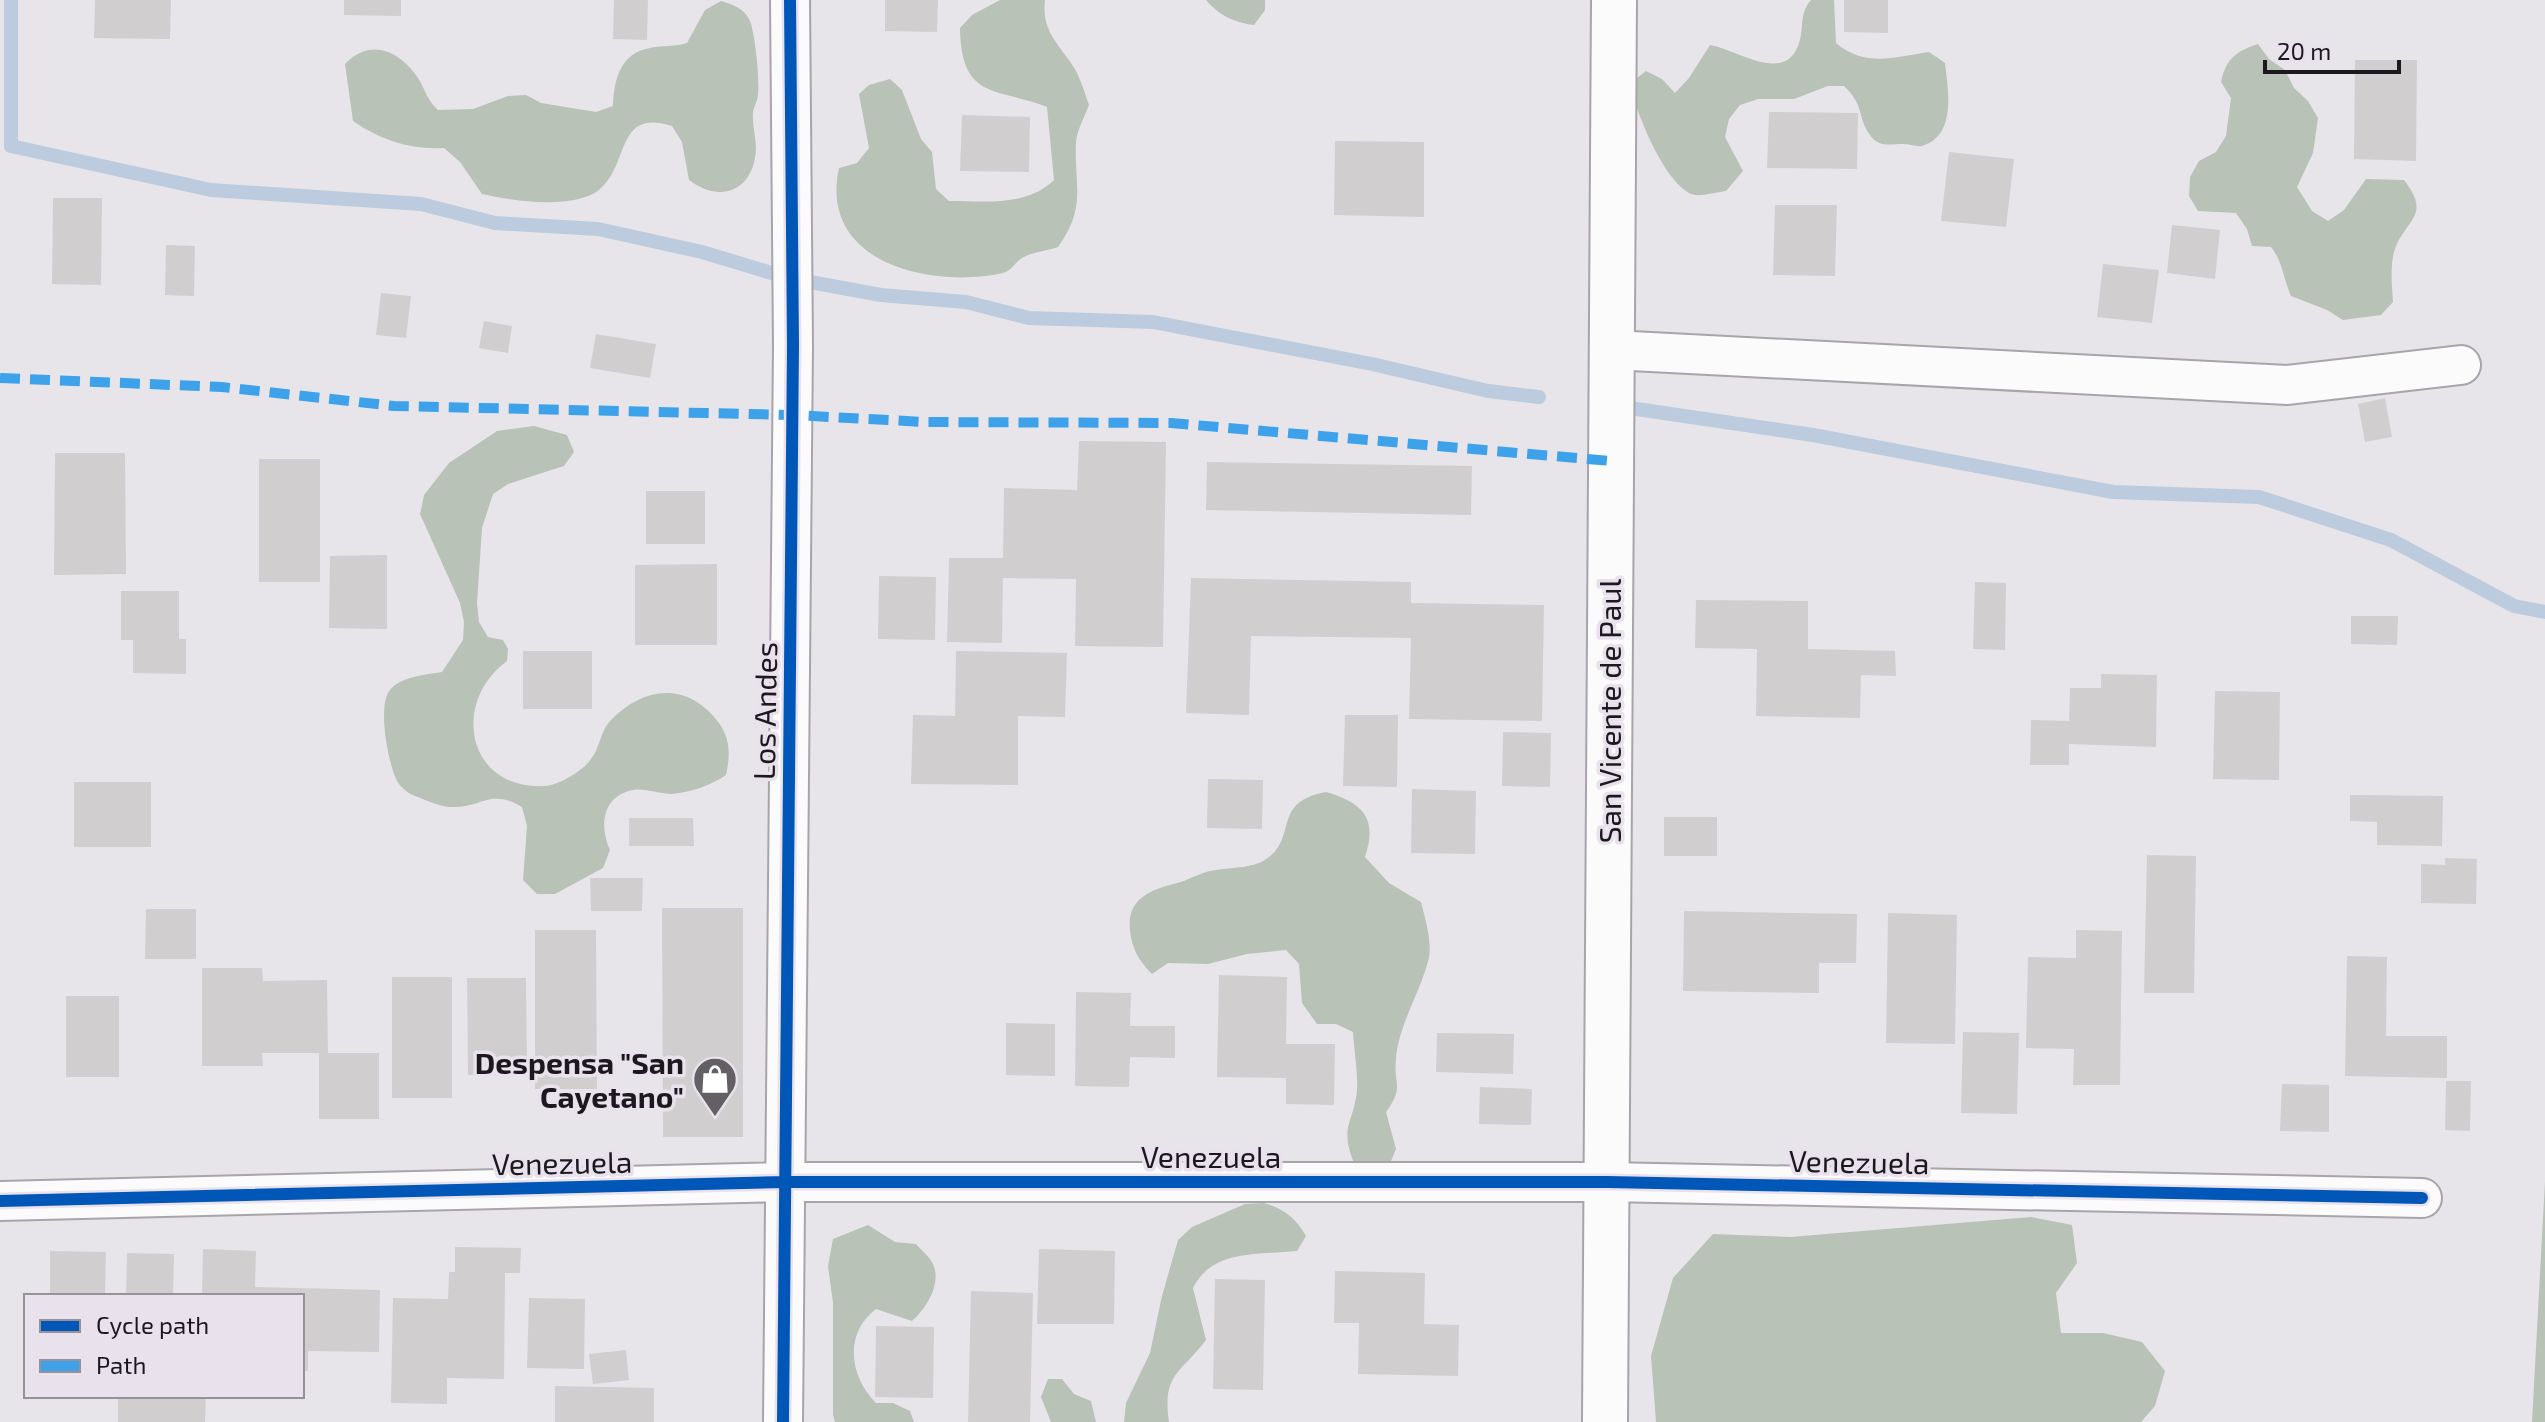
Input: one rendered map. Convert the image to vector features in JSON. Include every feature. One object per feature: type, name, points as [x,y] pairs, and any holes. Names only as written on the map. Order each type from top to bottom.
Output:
[{"type":"street","name":"Los Andes","points":[[783,1422],[793,346],[790,0]]},
{"type":"street","name":"San Vicente de Paul","points":[[1605,1422],[1614,0]]},
{"type":"street","points":[[1612,350],[2288,385],[2461,365]]},
{"type":"street","name":"Venezuela","points":[[0,1201],[785,1182],[1607,1182],[2422,1198]]},
{"type":"shaded area","points":[[1000,0],[1045,0],[1049,30],[1075,69],[1089,105],[1076,142],[1077,196],[1073,220],[1058,247],[1026,256],[1003,273],[944,277],[914,272],[886,262],[863,247],[846,227],[837,200],[839,168],[857,163],[869,148],[859,94],[869,85],[890,79],[902,90],[921,139],[932,152],[936,189],[949,201],[1018,199],[1043,189],[1054,180],[1047,107],[985,87],[975,80],[967,68],[962,52],[960,28],[972,15]]},
{"type":"shaded area","points":[[1206,0],[1265,0],[1265,10],[1254,25],[1227,17]]},
{"type":"shaded area","points":[[1811,0],[1834,0],[1836,43],[1847,51],[1881,59],[1929,52],[1945,63],[1948,110],[1941,132],[1933,141],[1922,146],[1877,142],[1866,129],[1855,100],[1844,86],[1828,86],[1794,99],[1758,99],[1740,105],[1729,119],[1725,137],[1743,171],[1726,191],[1695,195],[1684,189],[1653,147],[1629,84],[1646,71],[1662,79],[1675,93],[1689,78],[1710,45],[1758,61],[1782,62],[1791,57],[1798,46],[1804,11]]},
{"type":"shaded area","points":[[721,1],[742,10],[748,17],[758,68],[758,96],[753,112],[754,163],[742,184],[733,189],[712,191],[689,180],[682,142],[672,126],[654,123],[641,125],[632,132],[609,179],[599,190],[574,200],[542,202],[482,194],[460,162],[444,148],[396,142],[374,134],[353,121],[345,64],[364,51],[374,50],[393,54],[402,60],[418,78],[438,110],[473,109],[508,96],[526,95],[541,103],[596,112],[613,106],[617,78],[625,62],[640,51],[687,43],[705,10]]},
{"type":"shaded area","points":[[2258,44],[2269,59],[2285,70],[2294,88],[2308,101],[2318,118],[2313,153],[2297,187],[2312,211],[2328,221],[2344,210],[2366,179],[2404,180],[2412,192],[2416,202],[2414,218],[2394,252],[2393,302],[2381,315],[2343,320],[2291,296],[2271,247],[2252,246],[2247,229],[2236,213],[2198,211],[2189,196],[2190,177],[2199,161],[2216,152],[2226,136],[2231,98],[2221,82],[2226,67],[2238,53]]},
{"type":"shaded area","points":[[534,426],[567,435],[574,452],[564,466],[508,484],[493,494],[482,528],[477,603],[479,622],[488,637],[503,640],[508,649],[507,661],[489,678],[478,698],[474,720],[475,740],[483,759],[498,774],[518,783],[545,786],[557,783],[587,764],[607,725],[623,709],[637,700],[666,693],[694,700],[707,710],[723,729],[728,749],[726,775],[707,785],[672,794],[633,790],[615,799],[609,805],[604,822],[610,850],[603,868],[555,894],[537,894],[523,880],[527,826],[522,807],[493,799],[462,807],[447,807],[410,794],[398,783],[394,773],[384,721],[386,697],[390,690],[407,679],[442,672],[463,640],[464,622],[460,603],[420,514],[424,495],[449,463],[497,431]]},
{"type":"shaded area","points":[[1326,792],[1350,801],[1364,814],[1370,832],[1365,857],[1389,883],[1421,902],[1428,930],[1429,957],[1401,1033],[1395,1068],[1397,1090],[1386,1112],[1396,1149],[1389,1166],[1354,1163],[1348,1141],[1357,1090],[1353,1032],[1336,1024],[1317,1024],[1302,1003],[1299,964],[1286,950],[1247,954],[1208,964],[1168,963],[1152,974],[1137,954],[1131,937],[1132,910],[1144,896],[1207,872],[1250,866],[1263,861],[1277,849],[1298,803]]},
{"type":"shaded area","points":[[2545,1181],[2545,1422],[2532,1422]]},
{"type":"shaded area","points":[[1264,1203],[1288,1215],[1302,1229],[1306,1236],[1297,1251],[1238,1256],[1212,1266],[1201,1275],[1193,1288],[1206,1340],[1171,1384],[1168,1394],[1169,1422],[1124,1422],[1126,1403],[1150,1353],[1178,1240],[1192,1227],[1245,1204]]},
{"type":"shaded area","points":[[2031,1217],[2072,1225],[2077,1263],[2056,1293],[2061,1333],[2103,1333],[2142,1342],[2165,1371],[2155,1406],[2141,1422],[1656,1422],[1651,1356],[1673,1278],[1713,1234],[1790,1237]]},
{"type":"shaded area","points":[[868,1225],[895,1242],[916,1244],[932,1261],[935,1272],[931,1296],[912,1321],[876,1309],[859,1330],[855,1342],[856,1368],[867,1392],[876,1403],[893,1403],[910,1411],[914,1422],[835,1422],[833,1415],[833,1303],[828,1266],[833,1239]]},
{"type":"shaded area","points":[[1048,1379],[1062,1379],[1074,1394],[1091,1401],[1096,1422],[1051,1422],[1041,1397]]},
{"type":"building","points":[[95,0],[171,0],[170,39],[94,38]]},
{"type":"building","points":[[344,0],[401,0],[401,16],[344,15]]},
{"type":"building","points":[[614,0],[648,0],[647,40],[613,39]]},
{"type":"building","points":[[885,0],[938,0],[937,32],[885,31]]},
{"type":"building","points":[[1844,0],[1888,0],[1888,33],[1844,32]]},
{"type":"building","points":[[2355,60],[2417,60],[2416,161],[2354,159]]},
{"type":"building","points":[[1769,112],[1858,113],[1857,169],[1767,168]]},
{"type":"building","points":[[962,115],[1030,117],[1029,172],[960,171]]},
{"type":"building","points":[[1335,141],[1424,142],[1424,217],[1334,215]]},
{"type":"building","points":[[1949,152],[2014,159],[2006,227],[1941,221]]},
{"type":"building","points":[[53,198],[102,198],[101,285],[52,284]]},
{"type":"building","points":[[1775,205],[1837,205],[1835,276],[1773,275]]},
{"type":"building","points":[[2172,225],[2220,230],[2215,279],[2167,273]]},
{"type":"building","points":[[166,245],[195,246],[194,296],[165,295]]},
{"type":"building","points":[[2103,264],[2159,270],[2152,323],[2097,317]]},
{"type":"building","points":[[381,293],[411,296],[406,338],[376,335]]},
{"type":"building","points":[[484,321],[512,326],[508,353],[479,348]]},
{"type":"building","points":[[596,334],[656,344],[650,378],[590,368]]},
{"type":"building","points":[[2385,398],[2392,437],[2365,442],[2358,404]]},
{"type":"building","points":[[1079,441],[1166,442],[1163,647],[1075,646],[1076,579],[1003,578],[1002,643],[947,642],[949,558],[1003,558],[1004,488],[1077,490]]},
{"type":"building","points":[[55,453],[125,453],[126,574],[54,575]]},
{"type":"building","points":[[259,459],[320,459],[320,582],[259,582]]},
{"type":"building","points":[[1207,462],[1472,466],[1471,515],[1206,510]]},
{"type":"building","points":[[646,491],[705,491],[705,544],[646,544]]},
{"type":"building","points":[[387,555],[387,629],[329,628],[330,556]]},
{"type":"building","points":[[717,564],[717,645],[635,645],[635,565]]},
{"type":"building","points":[[879,576],[936,577],[935,640],[878,639]]},
{"type":"building","points":[[1191,578],[1411,582],[1411,603],[1544,605],[1542,721],[1409,719],[1411,638],[1251,636],[1249,715],[1186,713]]},
{"type":"building","points":[[1975,582],[2006,583],[2005,650],[1973,649]]},
{"type":"building","points":[[121,591],[179,591],[179,639],[186,639],[186,674],[133,673],[133,640],[121,640]]},
{"type":"building","points":[[1696,600],[1808,601],[1808,649],[1895,651],[1896,676],[1861,675],[1860,718],[1756,716],[1757,649],[1695,648]]},
{"type":"building","points":[[2351,616],[2398,616],[2397,645],[2351,644]]},
{"type":"building","points":[[523,651],[592,651],[592,709],[523,709]]},
{"type":"building","points":[[956,651],[1067,653],[1065,717],[1018,716],[1018,785],[911,784],[913,715],[955,716]]},
{"type":"building","points":[[2101,674],[2157,675],[2156,747],[2069,744],[2069,765],[2030,765],[2031,720],[2069,721],[2070,688],[2101,688]]},
{"type":"building","points":[[2215,691],[2280,692],[2279,780],[2213,779]]},
{"type":"building","points":[[1345,715],[1398,715],[1397,787],[1343,786]]},
{"type":"building","points":[[1503,732],[1551,733],[1550,787],[1502,786]]},
{"type":"building","points":[[1208,779],[1263,780],[1262,829],[1207,828]]},
{"type":"building","points":[[74,782],[151,782],[151,847],[74,847]]},
{"type":"building","points":[[1412,789],[1476,791],[1475,854],[1411,853]]},
{"type":"building","points":[[2350,795],[2443,796],[2442,846],[2377,845],[2377,822],[2350,821]]},
{"type":"building","points":[[1664,817],[1717,817],[1717,856],[1664,856]]},
{"type":"building","points":[[629,818],[693,818],[694,846],[629,846]]},
{"type":"building","points":[[2147,855],[2196,856],[2194,993],[2144,993]]},
{"type":"building","points":[[2445,858],[2477,859],[2476,904],[2421,903],[2421,864],[2445,865]]},
{"type":"building","points":[[590,878],[643,878],[642,911],[591,911]]},
{"type":"building","points":[[662,908],[743,908],[743,1137],[663,1137]]},
{"type":"building","points":[[146,909],[196,909],[196,959],[145,959]]},
{"type":"building","points":[[1684,911],[1857,914],[1856,963],[1819,963],[1819,993],[1683,991]]},
{"type":"building","points":[[1888,913],[1957,915],[1955,1044],[1886,1043]]},
{"type":"building","points":[[535,930],[596,930],[597,1089],[535,1089]]},
{"type":"building","points":[[2076,930],[2122,931],[2120,1085],[2073,1085],[2074,1049],[2026,1048],[2028,957],[2076,958]]},
{"type":"building","points":[[2347,956],[2387,957],[2386,1036],[2447,1036],[2447,1078],[2345,1076]]},
{"type":"building","points":[[202,968],[262,968],[263,981],[327,980],[328,1053],[379,1053],[379,1119],[319,1119],[319,1053],[262,1053],[263,1066],[202,1066]]},
{"type":"building","points":[[1219,975],[1287,977],[1286,1044],[1335,1044],[1334,1105],[1286,1104],[1286,1078],[1217,1077]]},
{"type":"building","points":[[392,977],[452,977],[452,1098],[392,1098]]},
{"type":"building","points":[[467,978],[526,978],[527,1074],[468,1075]]},
{"type":"building","points":[[1076,992],[1131,993],[1130,1026],[1175,1026],[1175,1058],[1130,1057],[1129,1087],[1075,1086]]},
{"type":"building","points":[[66,996],[119,996],[119,1077],[66,1077]]},
{"type":"building","points":[[1006,1023],[1055,1024],[1055,1076],[1006,1075]]},
{"type":"building","points":[[1963,1032],[2019,1033],[2017,1114],[1961,1113]]},
{"type":"building","points":[[1437,1033],[1514,1034],[1513,1074],[1436,1072]]},
{"type":"building","points":[[2446,1081],[2471,1081],[2470,1131],[2445,1130]]},
{"type":"building","points":[[2282,1084],[2329,1085],[2329,1132],[2280,1131]]},
{"type":"building","points":[[1480,1087],[1532,1089],[1531,1125],[1479,1124]]},
{"type":"building","points":[[455,1247],[521,1248],[520,1273],[505,1273],[504,1379],[447,1378],[447,1404],[391,1403],[393,1298],[448,1299],[449,1272],[455,1272]]},
{"type":"building","points":[[203,1249],[256,1251],[255,1287],[380,1290],[379,1352],[308,1351],[308,1371],[304,1371],[304,1294],[202,1294]]},
{"type":"building","points":[[1039,1249],[1115,1251],[1114,1324],[1037,1324]]},
{"type":"building","points":[[50,1251],[106,1252],[105,1294],[50,1294]]},
{"type":"building","points":[[127,1253],[174,1254],[173,1294],[126,1294]]},
{"type":"building","points":[[1335,1271],[1425,1273],[1424,1324],[1459,1325],[1458,1376],[1358,1374],[1359,1323],[1334,1323]]},
{"type":"building","points":[[1215,1279],[1265,1280],[1263,1390],[1213,1389]]},
{"type":"building","points":[[971,1291],[1033,1293],[1030,1422],[968,1422]]},
{"type":"building","points":[[529,1298],[585,1299],[584,1369],[527,1368]]},
{"type":"building","points":[[876,1326],[934,1327],[933,1398],[875,1397]]},
{"type":"building","points":[[626,1350],[629,1380],[593,1384],[589,1354]]},
{"type":"building","points":[[555,1386],[654,1388],[654,1422],[555,1422]]},
{"type":"building","points":[[118,1398],[206,1398],[205,1422],[118,1422]]},
{"type":"waterway","points":[[11,0],[11,146],[211,190],[421,204],[495,223],[598,229],[702,252],[788,278],[881,295],[966,302],[1029,318],[1153,322],[1372,364],[1488,391],[1539,397]]},
{"type":"waterway","points":[[1630,408],[1813,435],[2113,492],[2259,497],[2391,540],[2514,606],[2545,612]]},
{"type":"marked path","points":[[0,378],[222,387],[394,406],[793,415],[925,422],[1171,423],[1611,461]]},
{"type":"cycle path","points":[[783,1422],[793,346],[790,0]]},
{"type":"cycle path","points":[[0,1201],[785,1182],[1607,1182],[2422,1198]]},
{"type":"place","name":"Despensa \"San Cayetano\"","points":[[715,1118]]}]
